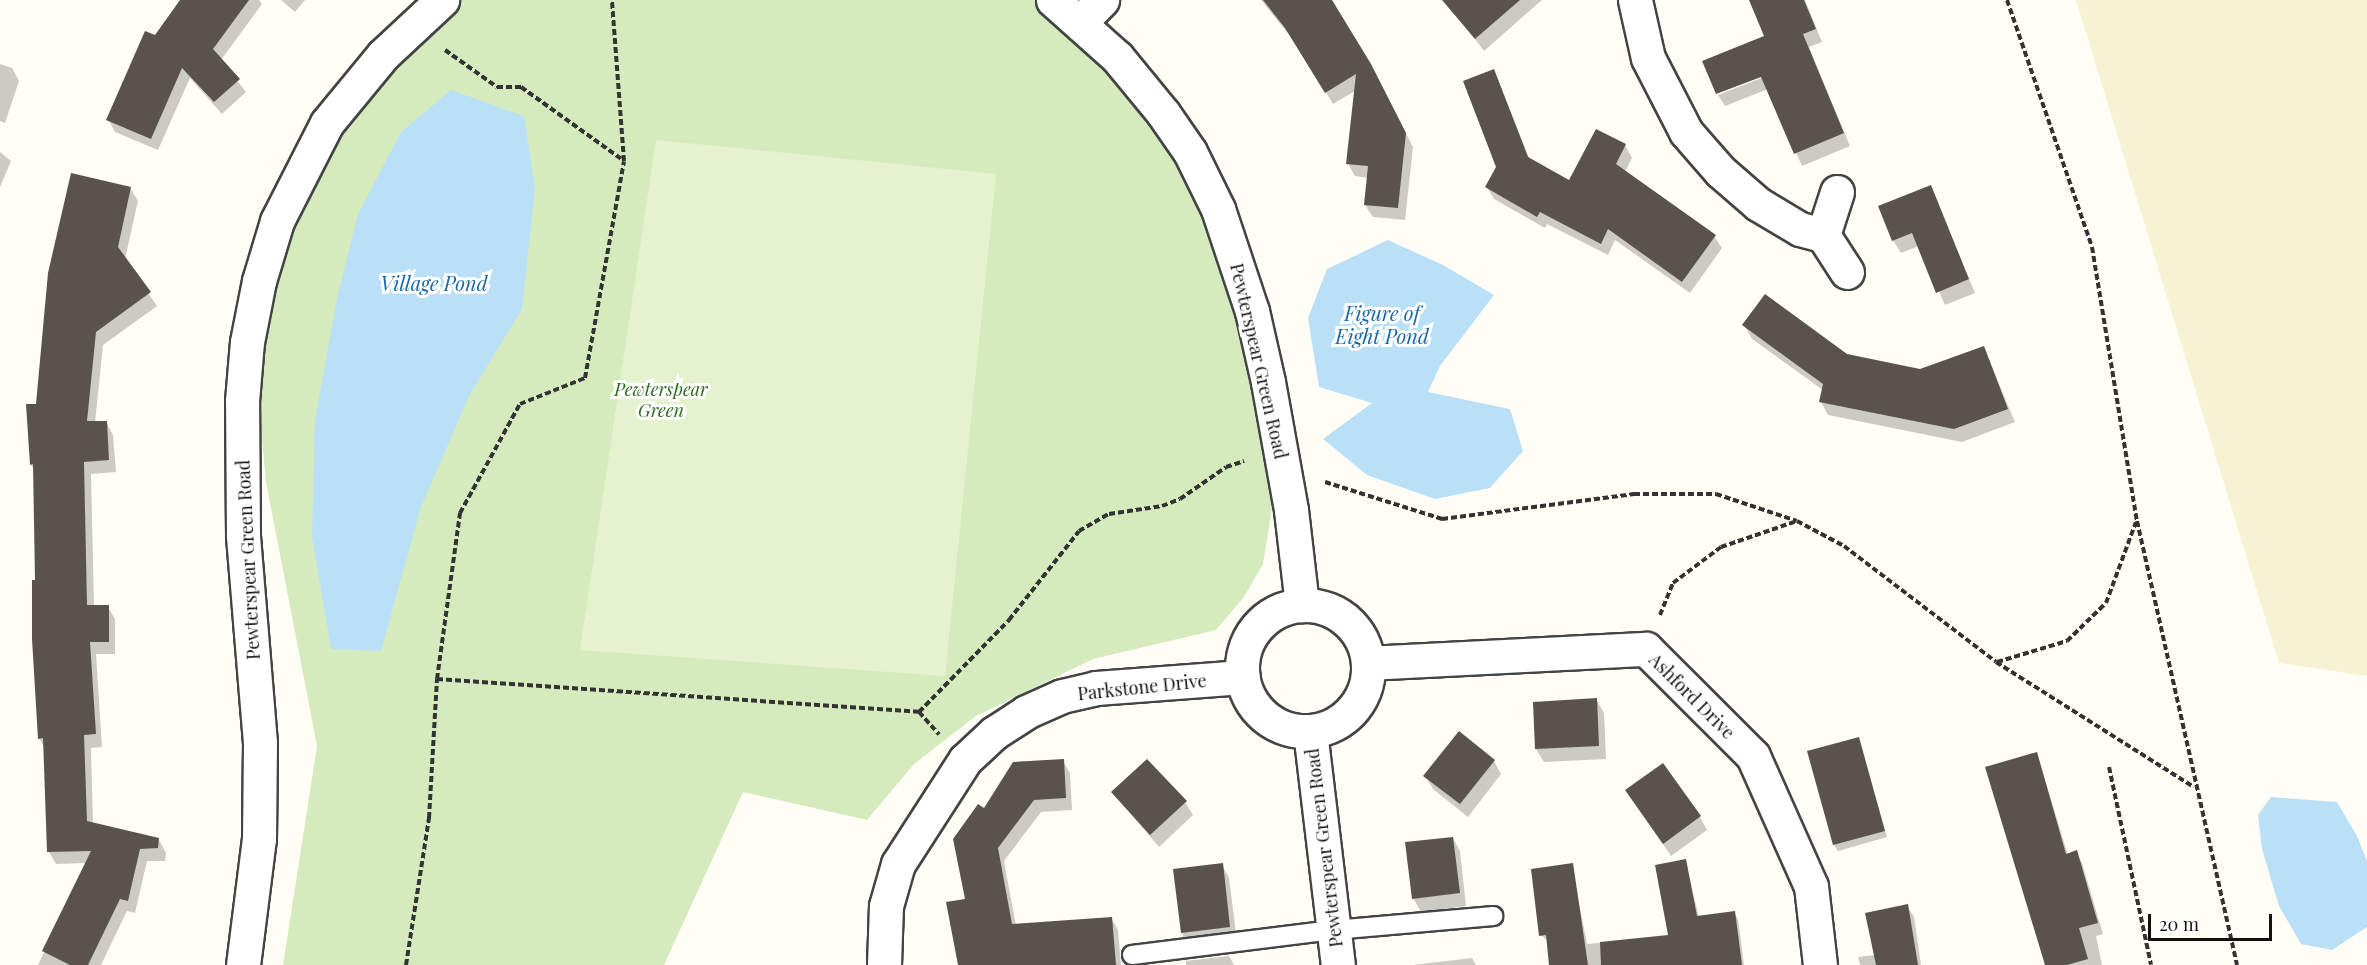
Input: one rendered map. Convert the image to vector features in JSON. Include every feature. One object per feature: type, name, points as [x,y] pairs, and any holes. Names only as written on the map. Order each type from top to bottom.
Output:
[{"type":"street","name":"Pewterspear Green Road","points":[[243,965],[259,839],[260,742],[243,535],[242,401],[248,342],[259,280],[277,221],[327,123],[384,55],[442,0]]},
{"type":"street","name":"Pewterspear Green Road","points":[[1053,0],[1091,11],[1137,80],[1184,142],[1230,242],[1268,382],[1291,510],[1302,605]]},
{"type":"street","points":[[1635,0],[1647,58],[1686,132],[1720,171],[1758,204],[1800,229],[1823,235],[1847,272]]},
{"type":"street","points":[[1823,235],[1837,192]]},
{"type":"street","points":[[1302,605],[1330,610],[1354,627],[1364,644],[1368,663],[1365,689],[1357,704],[1344,718],[1310,731],[1290,730],[1271,722],[1256,708],[1243,677],[1243,656],[1250,637],[1263,621],[1281,609],[1302,605]]},
{"type":"street","name":"Ashford Drive","points":[[1368,663],[1646,650],[1753,756],[1811,886],[1820,965]]},
{"type":"street","name":"Parkstone Drive","points":[[884,965],[886,906],[898,864],[965,760],[994,733],[1026,712],[1062,696],[1096,688],[1243,677]]},
{"type":"street","name":"Pewterspear Green Road","points":[[1310,731],[1338,965]]},
{"type":"lane","points":[[1132,955],[1334,930],[1493,916]]},
{"type":"path","points":[[406,965],[429,818],[437,679],[460,513],[520,404],[585,378],[624,161],[612,0]]},
{"type":"path","points":[[2007,0],[2092,247],[2137,521],[2194,787],[2237,965]]},
{"type":"path","points":[[439,46],[497,87],[521,87],[624,161]]},
{"type":"path","points":[[437,679],[919,712],[1009,620],[1079,531],[1109,514],[1162,506],[1180,499],[1226,467],[1244,460]]},
{"type":"path","points":[[1323,473],[1325,482],[1442,519],[1634,494],[1716,494],[1797,521],[1844,546],[1996,662],[2194,787]]},
{"type":"path","points":[[1646,650],[1673,583],[1721,547],[1797,521]]},
{"type":"path","points":[[1996,662],[2067,641],[2106,603],[2137,521]]},
{"type":"path","points":[[2109,767],[2151,965]]},
{"type":"shaded area","points":[[2076,0],[2367,0],[2367,676],[2279,663]]},
{"type":"green space","name":"Pewterspear Green","points":[[445,0],[1080,0],[1108,21],[1190,152],[1281,453],[1263,564],[1244,597],[1216,630],[1093,659],[976,716],[914,764],[867,820],[743,792],[664,965],[283,965],[317,746],[266,482],[253,341],[291,207],[386,58]]},
{"type":"green space","points":[[656,140],[996,174],[945,676],[580,650]]},
{"type":"water","name":"Village Pond","points":[[451,90],[524,116],[535,188],[522,309],[469,396],[421,507],[381,651],[331,649],[312,537],[315,420],[337,299],[358,214],[401,132]]},
{"type":"water","name":"Figure of Eight Pond","points":[[1388,240],[1443,265],[1494,295],[1440,366],[1428,392],[1510,409],[1523,451],[1490,488],[1435,499],[1367,475],[1323,439],[1372,403],[1319,387],[1308,318],[1327,269]]},
{"type":"water","points":[[2271,797],[2337,802],[2357,836],[2367,861],[2367,927],[2332,950],[2301,944],[2279,906],[2262,849],[2258,815]]},
{"type":"building","points":[[180,0],[249,0],[213,49],[240,79],[214,102],[182,68],[151,139],[106,120],[145,31],[155,35]]},
{"type":"building","points":[[1263,0],[1332,0],[1371,64],[1406,133],[1398,208],[1364,205],[1368,166],[1346,164],[1356,74],[1325,93],[1285,28]]},
{"type":"building","points":[[1442,0],[1520,0],[1475,39]]},
{"type":"building","points":[[1749,0],[1804,0],[1816,29],[1803,34],[1844,133],[1794,154],[1761,77],[1716,94],[1702,61],[1764,36]]},
{"type":"building","points":[[1494,69],[1528,157],[1569,180],[1596,129],[1626,144],[1616,164],[1716,235],[1682,282],[1608,229],[1601,244],[1540,212],[1537,217],[1485,187],[1496,167],[1463,81]]},
{"type":"building","points":[[71,173],[131,187],[118,247],[151,292],[96,332],[87,421],[107,421],[109,460],[84,462],[87,605],[109,605],[109,642],[90,642],[96,734],[84,735],[87,821],[159,838],[158,848],[140,849],[128,901],[120,899],[88,965],[70,965],[42,951],[91,851],[47,852],[43,738],[38,739],[32,639],[32,580],[35,580],[33,464],[30,465],[26,404],[36,404],[48,273]]},
{"type":"building","points":[[1931,185],[1969,279],[1936,293],[1912,233],[1892,241],[1878,206]]},
{"type":"building","points":[[1765,294],[1847,354],[1920,369],[1984,346],[2008,409],[1954,429],[1819,402],[1823,384],[1742,325]]},
{"type":"building","points":[[1597,698],[1599,746],[1535,749],[1533,702]]},
{"type":"building","points":[[1459,731],[1495,760],[1460,804],[1423,776]]},
{"type":"building","points":[[1859,737],[1885,831],[1833,845],[1807,751]]},
{"type":"building","points":[[2037,752],[2066,854],[2077,850],[2098,923],[2079,928],[2088,959],[2067,965],[2045,965],[1985,767]]},
{"type":"building","points":[[1064,759],[1066,798],[1034,800],[998,848],[1012,924],[1112,917],[1116,965],[958,965],[946,902],[965,899],[953,839],[978,804],[984,808],[1013,762]]},
{"type":"building","points":[[1147,759],[1187,801],[1150,835],[1111,792]]},
{"type":"building","points":[[1663,763],[1701,816],[1663,844],[1625,790]]},
{"type":"building","points":[[1453,837],[1460,893],[1412,899],[1405,842]]},
{"type":"building","points":[[1686,859],[1697,916],[1735,911],[1742,965],[1601,965],[1600,942],[1668,935],[1655,865]]},
{"type":"building","points":[[1223,863],[1230,927],[1181,933],[1173,869]]},
{"type":"building","points":[[1573,863],[1588,965],[1549,965],[1546,935],[1539,936],[1531,869]]},
{"type":"building","points":[[1908,904],[1918,965],[1876,965],[1865,913]]}]
